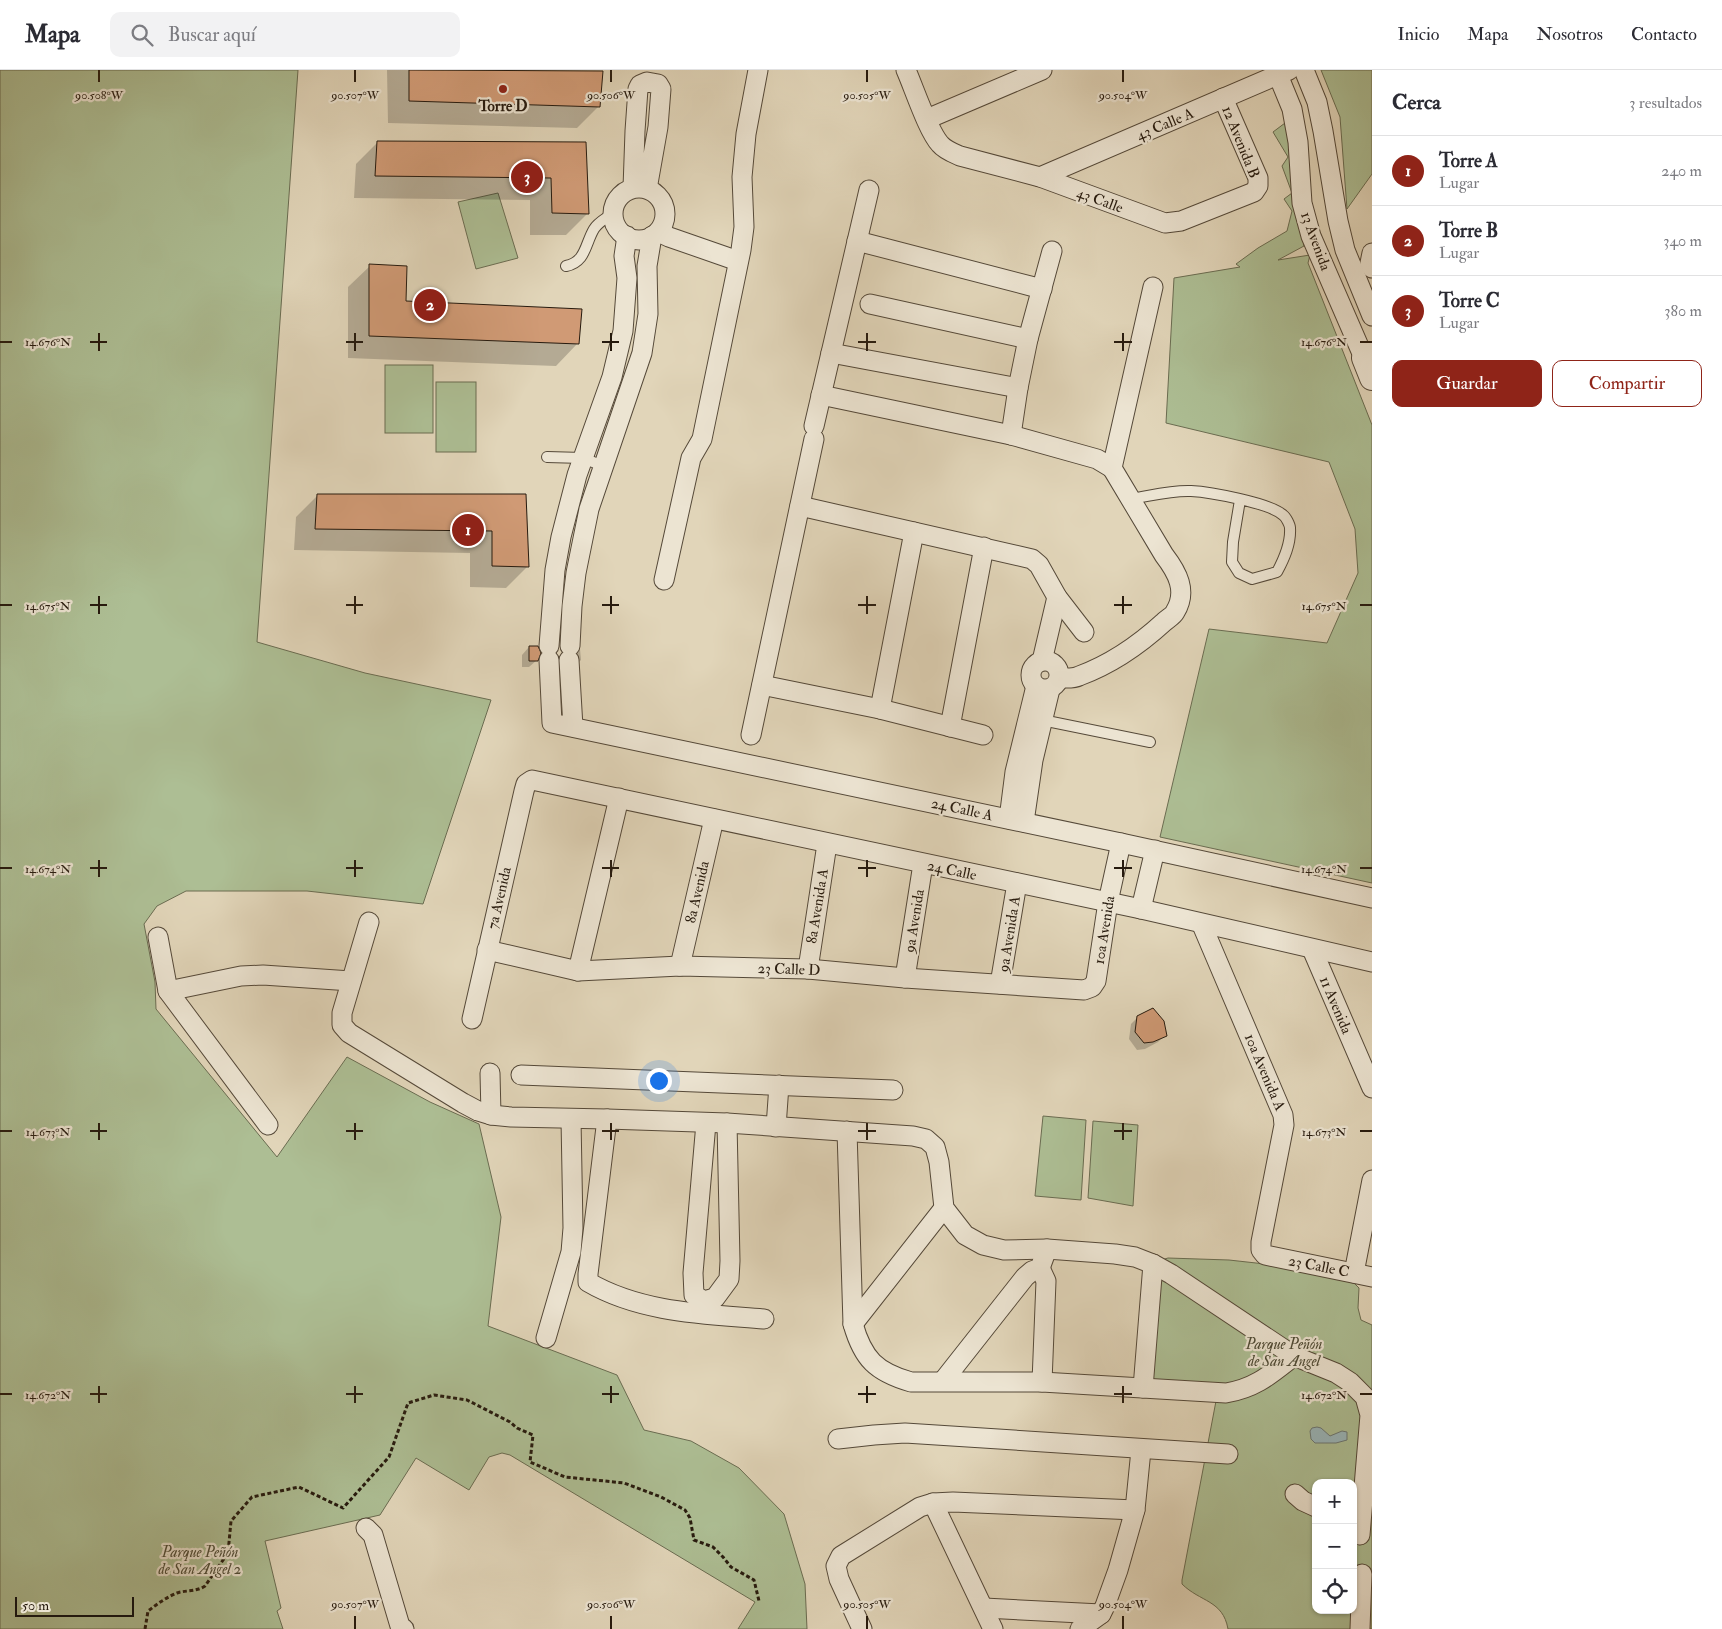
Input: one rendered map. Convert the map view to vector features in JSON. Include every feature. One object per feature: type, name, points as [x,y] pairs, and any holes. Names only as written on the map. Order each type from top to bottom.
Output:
[{"type":"street","points":[[664,580],[691,458],[702,440],[740,256],[744,227],[742,177],[746,134],[758,70]]},
{"type":"street","points":[[906,70],[927,119],[1014,76],[1042,70]]},
{"type":"street","name":"13 Avenida","points":[[1304,70],[1316,102],[1323,131],[1338,221],[1344,244],[1372,316]]},
{"type":"street","name":"13 Avenida","points":[[1281,72],[1292,109],[1298,142],[1302,204],[1311,236],[1369,363]]},
{"type":"street","name":"43 Calle A","points":[[1040,177],[1281,72]]},
{"type":"street","points":[[640,189],[658,128],[661,89],[658,77]]},
{"type":"street","name":"12 Avenida B","points":[[1223,98],[1258,178],[1258,186]]},
{"type":"street","name":"43 Calle","points":[[927,119],[940,144],[948,151],[960,156],[1040,177],[1159,222],[1170,223],[1180,221],[1254,192],[1258,186]]},
{"type":"street","points":[[573,727],[570,653],[572,606],[576,573],[590,509],[642,353],[648,314],[647,266],[658,229],[664,208],[658,196],[640,189],[621,195],[617,200],[613,214],[617,227],[627,236],[640,239],[658,229]]},
{"type":"street","points":[[751,735],[831,353],[869,190]]},
{"type":"street","points":[[658,229],[669,237],[740,256]]},
{"type":"street","points":[[576,573],[555,570],[569,503],[612,377],[621,339],[627,278],[624,256],[627,236]]},
{"type":"street","points":[[857,241],[1042,289]]},
{"type":"street","points":[[1011,435],[1028,339],[1052,251]]},
{"type":"street","points":[[1372,253],[1370,263],[1372,268]]},
{"type":"street","points":[[1112,468],[1153,287]]},
{"type":"street","points":[[870,304],[1028,339]]},
{"type":"street","points":[[831,353],[1018,388]]},
{"type":"street","points":[[822,395],[1011,435],[1096,459],[1112,468],[1164,556],[1174,568],[1181,583],[1180,599],[1175,612],[1158,628],[1115,658],[1076,678],[1049,684]]},
{"type":"street","points":[[800,506],[1032,559],[1039,566],[1057,597],[1084,632]]},
{"type":"street","points":[[880,709],[914,532]]},
{"type":"street","points":[[950,727],[984,547]]},
{"type":"street","name":"24 Calle A","points":[[555,570],[549,653],[552,723],[1155,850],[1372,898]]},
{"type":"street","points":[[1017,821],[1015,772],[1049,684],[1059,669],[1052,662],[1042,661],[1057,597]]},
{"type":"street","points":[[1017,821],[1033,760],[1049,684]]},
{"type":"street","points":[[762,685],[880,709],[983,735]]},
{"type":"street","name":"24 Calle","points":[[532,780],[1141,909],[1202,925],[1372,962]]},
{"type":"street","name":"7a Avenida","points":[[472,1019],[524,791],[526,784],[532,780]]},
{"type":"street","points":[[578,971],[619,798]]},
{"type":"street","name":"8a Avenida","points":[[680,966],[714,818]]},
{"type":"street","name":"10a Avenida","points":[[1092,987],[1096,981],[1108,902],[1121,843]]},
{"type":"street","name":"8a Avenida A","points":[[808,969],[827,844]]},
{"type":"street","points":[[1141,909],[1155,850]]},
{"type":"street","name":"9a Avenida","points":[[905,978],[923,864]]},
{"type":"street","name":"9a Avenida A","points":[[1000,984],[1017,883]]},
{"type":"street","points":[[369,922],[342,1013],[342,1025],[349,1034],[478,1111],[511,1117],[727,1124],[847,1131],[913,1136],[926,1139],[935,1147],[939,1162],[944,1208],[965,1235],[983,1245],[1004,1250],[1047,1250],[1135,1257],[1171,1274],[1294,1356],[1336,1373],[1350,1382],[1365,1396],[1370,1415],[1358,1510],[1362,1538]]},
{"type":"street","name":"10a Avenida A","points":[[1202,925],[1284,1115],[1284,1124],[1261,1242],[1261,1250],[1265,1255]]},
{"type":"street","points":[[158,937],[168,991],[268,1125]]},
{"type":"street","name":"11 Avenida","points":[[1312,949],[1372,1088]]},
{"type":"street","name":"23 Calle D","points":[[487,950],[578,971],[680,966],[808,969],[905,978],[1084,990],[1092,987]]},
{"type":"street","points":[[168,991],[241,976],[263,974],[351,981]]},
{"type":"street","points":[[490,1073],[491,1114]]},
{"type":"street","points":[[521,1075],[893,1090]]},
{"type":"street","points":[[776,1127],[779,1085]]},
{"type":"street","points":[[546,1338],[571,1252],[573,1228],[571,1119]]},
{"type":"street","points":[[607,1119],[588,1282],[630,1301],[667,1310],[764,1320]]},
{"type":"street","points":[[706,1123],[693,1273],[694,1295],[704,1301],[716,1298],[729,1279],[727,1124]]},
{"type":"street","points":[[847,1131],[853,1324],[858,1342],[869,1359],[879,1369],[911,1382],[1042,1382],[1226,1393],[1242,1390],[1265,1379],[1294,1356]]},
{"type":"street","points":[[1354,1273],[1372,1180]]},
{"type":"street","points":[[853,1324],[944,1208]]},
{"type":"street","points":[[1042,1382],[1046,1281],[1040,1268],[1047,1250]]},
{"type":"street","name":"23 Calle C","points":[[1265,1255],[1372,1277]]},
{"type":"street","points":[[1143,1388],[1153,1264]]},
{"type":"street","points":[[943,1381],[1025,1277],[1032,1271],[1040,1268]]},
{"type":"street","points":[[838,1439],[905,1433],[1141,1450],[1228,1454]]},
{"type":"street","points":[[1080,1629],[1101,1614],[1118,1570],[1135,1510],[1141,1450]]},
{"type":"street","points":[[1295,1494],[1304,1502],[1312,1505]]},
{"type":"street","points":[[862,1629],[839,1579],[836,1566],[841,1556],[920,1507],[933,1503],[953,1502],[1135,1510]]},
{"type":"street","points":[[933,1503],[993,1629]]},
{"type":"street","points":[[366,1528],[372,1535],[400,1626],[404,1629]]},
{"type":"street","points":[[1360,1629],[1362,1572]]},
{"type":"street","points":[[984,1608],[1101,1614]]},
{"type":"street","points":[[1349,1629],[1350,1614]]},
{"type":"lane","points":[[566,266],[580,259],[594,230],[613,214]]},
{"type":"lane","points":[[547,456],[583,458],[603,466]]},
{"type":"lane","points":[[1130,499],[1192,491],[1240,500],[1264,505],[1283,515],[1290,527],[1286,553],[1277,572],[1252,579],[1239,573],[1232,562],[1233,542],[1240,500]]},
{"type":"lane","points":[[1042,720],[1150,742]]},
{"type":"path","points":[[145,1629],[148,1611],[156,1605],[177,1593],[200,1589],[204,1586],[228,1553],[231,1522],[252,1497],[299,1487],[343,1508],[390,1456],[408,1403],[434,1395],[466,1400],[533,1435],[530,1462],[547,1471],[565,1477],[624,1483],[661,1497],[685,1510],[690,1518],[694,1540],[713,1547],[731,1567],[754,1580],[759,1601]]},
{"type":"green space","name":"Parque Peñón de San Angel 2","points":[[0,70],[298,70],[257,642],[365,673],[491,700],[423,904],[307,891],[186,891],[157,906],[144,924],[155,982],[156,1009],[277,1157],[347,1057],[430,1102],[479,1124],[501,1217],[488,1326],[617,1375],[644,1430],[691,1441],[739,1468],[784,1514],[805,1584],[807,1629],[738,1629],[755,1602],[510,1455],[502,1453],[489,1457],[469,1490],[416,1458],[380,1515],[265,1541],[281,1608],[277,1611],[283,1629],[0,1629]]},
{"type":"green space","points":[[1321,70],[1372,70],[1372,174],[1347,209],[1340,117]]},
{"type":"green space","points":[[1289,120],[1304,246],[1278,260],[1310,255],[1308,263],[1372,425],[1372,883],[1160,837],[1209,629],[1327,643],[1358,573],[1355,529],[1329,462],[1166,423],[1174,278],[1240,267],[1236,264],[1287,231],[1292,211],[1284,199],[1292,193],[1282,166],[1288,157],[1273,132]]},
{"type":"green space","points":[[498,193],[518,258],[476,269],[458,202]]},
{"type":"green space","points":[[385,365],[433,365],[433,433],[385,433]]},
{"type":"green space","points":[[436,382],[476,382],[476,452],[436,452]]},
{"type":"green space","points":[[1043,1116],[1086,1120],[1081,1200],[1035,1196]]},
{"type":"green space","points":[[1093,1121],[1138,1125],[1133,1206],[1088,1198]]},
{"type":"green space","name":"Parque Peñón de San Angel","points":[[1168,1258],[1229,1260],[1265,1264],[1353,1282],[1359,1288],[1358,1308],[1361,1320],[1372,1325],[1372,1629],[1228,1629],[1225,1619],[1216,1607],[1182,1584],[1216,1401],[1155,1392],[1149,1375],[1158,1261]]},
{"type":"water","points":[[1317,1427],[1330,1436],[1342,1431],[1347,1432],[1347,1440],[1336,1443],[1315,1443],[1311,1439],[1310,1431],[1312,1428]]},
{"type":"building","name":"Torre D","points":[[409,70],[603,71],[600,107],[409,101]]},
{"type":"building","points":[[377,141],[586,142],[589,214],[552,213],[551,178],[375,176]]},
{"type":"building","points":[[369,264],[407,266],[406,301],[582,309],[579,344],[369,336]]},
{"type":"building","points":[[317,494],[526,494],[529,567],[492,566],[492,531],[315,529]]},
{"type":"building","points":[[529,646],[538,646],[541,653],[538,661],[529,661]]},
{"type":"building","points":[[1153,1008],[1164,1021],[1167,1036],[1153,1042],[1144,1043],[1135,1032],[1137,1016]]},
{"type":"place","name":"Torre D","points":[[503,89]]},
{"type":"place","name":"Torre C","points":[[527,177]]},
{"type":"place","name":"Torre B","points":[[430,305]]},
{"type":"place","name":"Torre A","points":[[468,530]]}]
